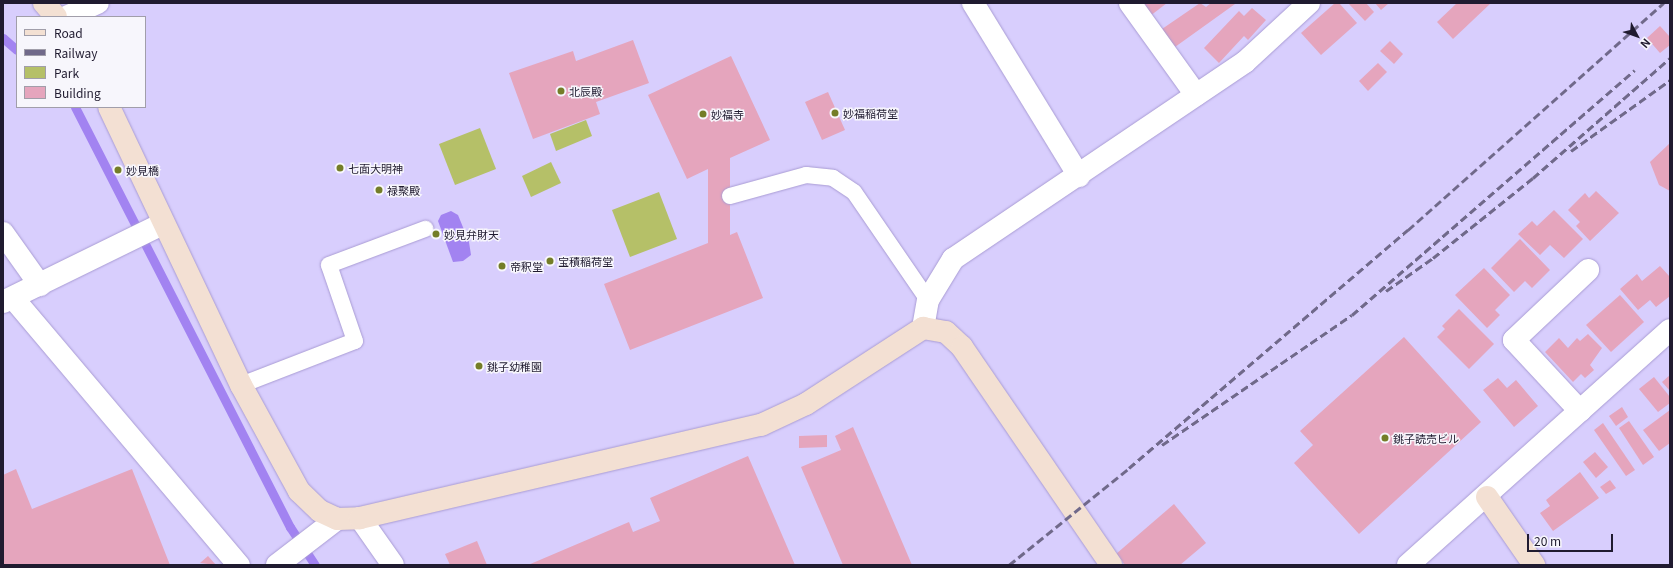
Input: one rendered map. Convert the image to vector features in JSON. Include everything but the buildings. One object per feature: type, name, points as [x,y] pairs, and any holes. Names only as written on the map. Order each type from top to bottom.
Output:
[{"type":"street","points":[[44,3],[55,16]]},
{"type":"street","points":[[68,16],[98,3]]},
{"type":"street","points":[[973,3],[1079,176]]},
{"type":"street","points":[[1130,3],[1196,95]]},
{"type":"street","points":[[923,328],[928,300],[953,260],[1245,62],[1309,3]]},
{"type":"street","points":[[108,108],[241,385],[299,491],[320,511],[337,519],[360,518],[761,425],[806,404],[923,328],[946,332],[962,346],[1103,562]]},
{"type":"street","points":[[164,223],[8,300],[239,565]]},
{"type":"street","points":[[3,233],[40,285]]},
{"type":"street","points":[[1580,411],[1514,340],[1588,270]]},
{"type":"street","points":[[1408,565],[1487,497],[1670,330]]},
{"type":"street","points":[[1487,497],[1534,565]]},
{"type":"street","points":[[360,518],[393,565]]},
{"type":"street","points":[[277,565],[337,519]]},
{"type":"lane","points":[[730,196],[806,175],[833,178],[854,192],[928,300]]},
{"type":"lane","points":[[241,385],[355,341],[329,265],[425,229]]},
{"type":"green space","points":[[586,120],[592,136],[556,151],[550,134]]},
{"type":"green space","points":[[480,128],[496,169],[455,185],[439,144]]},
{"type":"green space","points":[[551,162],[561,183],[531,197],[522,176]]},
{"type":"green space","points":[[659,192],[677,239],[630,257],[612,210]]},
{"type":"shaded area","points":[[451,211],[458,215],[469,242],[471,255],[463,261],[453,262],[438,221],[441,215]]},
{"type":"waterway","points":[[3,38],[16,49]]},
{"type":"waterway","points":[[76,108],[290,527],[315,565]]},
{"type":"railway","points":[[1009,565],[1129,468],[1408,230],[1664,3]]},
{"type":"railway","points":[[1386,291],[1433,258],[1533,178],[1670,58]]},
{"type":"railway","points":[[1162,445],[1352,315],[1635,70]]},
{"type":"railway","points":[[1571,151],[1670,80]]},
{"type":"place","name":"北辰殿","points":[[561,91]]},
{"type":"place","name":"妙福稲荷堂","points":[[835,113]]},
{"type":"place","name":"妙福寺","points":[[703,114]]},
{"type":"place","name":"七面大明神","points":[[340,168]]},
{"type":"place","name":"妙見橋","points":[[118,170]]},
{"type":"place","name":"禄聚殿","points":[[379,190]]},
{"type":"place","name":"妙見弁財天","points":[[436,234]]},
{"type":"place","name":"宝積稲荷堂","points":[[550,261]]},
{"type":"place","name":"帝釈堂","points":[[502,266]]},
{"type":"place","name":"銚子幼稚園","points":[[479,366]]},
{"type":"place","name":"銚子読売ビル","points":[[1385,438]]}]
